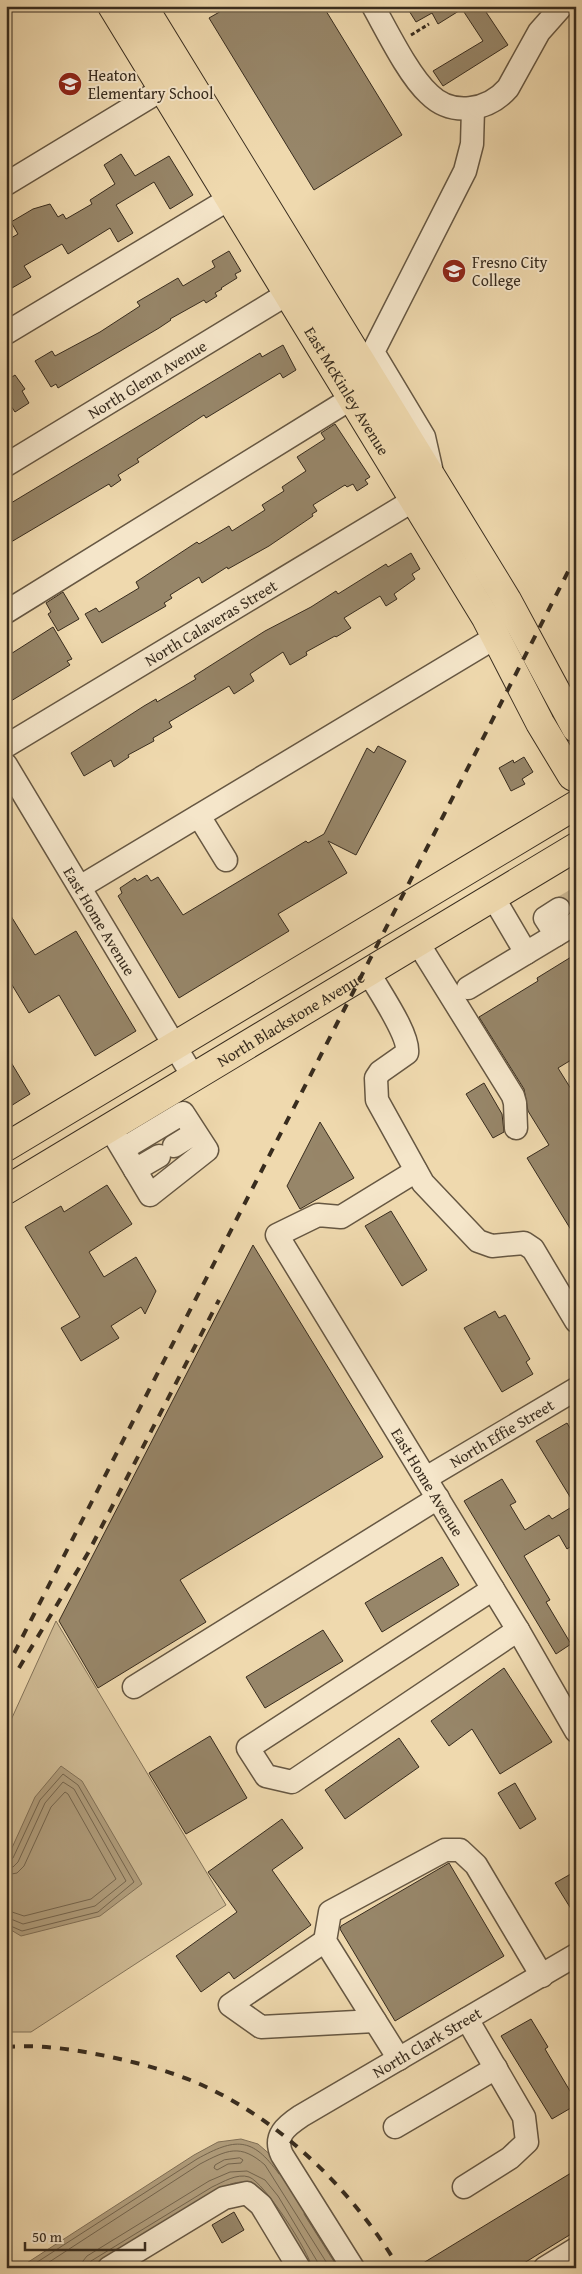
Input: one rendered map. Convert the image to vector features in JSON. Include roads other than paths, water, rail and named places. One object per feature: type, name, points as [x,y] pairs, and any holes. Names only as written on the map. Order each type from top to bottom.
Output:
[{"type":"main road","name":"East McKinley Avenue","points":[[112,6],[414,500],[496,637],[540,723],[576,778]]},
{"type":"main road","name":"East McKinley Avenue","points":[[143,6],[507,600],[576,728]]},
{"type":"main road","points":[[287,294],[301,296],[308,303],[378,414],[435,483]]},
{"type":"main road","points":[[414,500],[428,504],[438,515],[474,568],[507,600]]},
{"type":"main road","points":[[6,1147],[576,805]]},
{"type":"main road","name":"North Blackstone Avenue","points":[[9,1181],[116,1139],[194,1078],[576,847]]},
{"type":"street","points":[[372,6],[420,84],[430,95],[450,107],[473,109],[493,102],[508,88],[539,32],[562,6]]},
{"type":"street","points":[[6,184],[186,75]]},
{"type":"street","points":[[435,483],[424,437],[373,352],[465,171],[472,144],[473,109]]},
{"type":"street","points":[[6,333],[229,199]]},
{"type":"street","name":"North Glenn Avenue","points":[[6,465],[287,294]]},
{"type":"street","points":[[6,612],[352,398]]},
{"type":"street","name":"North Calaveras Street","points":[[6,746],[414,500]]},
{"type":"street","points":[[80,887],[496,637]]},
{"type":"street","name":"East Home Avenue","points":[[6,766],[194,1078]]},
{"type":"street","points":[[199,816],[226,860]]},
{"type":"street","points":[[493,897],[526,953]]},
{"type":"street","points":[[468,988],[556,935],[567,916]]},
{"type":"street","points":[[418,943],[513,1096],[516,1128]]},
{"type":"street","points":[[368,973],[399,1026],[408,1047],[406,1053],[380,1072],[376,1078],[377,1100],[423,1184],[478,1240],[492,1246],[524,1243],[533,1250],[576,1321]]},
{"type":"street","points":[[183,1113],[195,1132],[207,1150],[150,1195],[116,1139],[183,1113]]},
{"type":"street","points":[[135,1170],[195,1132]]},
{"type":"street","name":"East Home Avenue","points":[[416,1171],[341,1217],[318,1215],[278,1235],[518,1630],[576,1731]]},
{"type":"street","name":"North Effie Street","points":[[426,1478],[573,1396]]},
{"type":"street","points":[[134,1687],[438,1498]]},
{"type":"street","points":[[493,1589],[248,1748],[266,1776],[292,1782],[518,1630]]},
{"type":"street","points":[[399,2059],[325,1941],[330,1912],[445,1850],[460,1850],[476,1864],[542,1976]]},
{"type":"street","points":[[325,1941],[230,2005],[261,2027],[375,2021]]},
{"type":"street","name":"North Clark Street","points":[[353,2268],[282,2155],[278,2141],[280,2134],[301,2116],[542,1976],[574,1961]]},
{"type":"street","points":[[464,2187],[510,2158],[527,2142],[524,2117],[467,2019]]},
{"type":"street","points":[[395,2127],[496,2068]]},
{"type":"street","points":[[109,2268],[224,2198],[246,2193],[261,2205],[299,2268]]},
{"type":"street","points":[[545,2268],[576,2249]]},
{"type":"water","points":[[61,1766],[82,1781],[142,1884],[100,1916],[21,1936],[6,1927],[6,1861],[35,1797]]},
{"type":"water","points":[[241,2139],[258,2144],[273,2157],[344,2268],[308,2268],[259,2189],[247,2183],[237,2182],[215,2191],[90,2268],[19,2268],[194,2155],[218,2142]]},
{"type":"tunnel","points":[[559,909],[576,899]]},
{"type":"railway","points":[[6,1669],[576,556]]},
{"type":"railway","points":[[19,1668],[88,1553],[219,1300]]},
{"type":"railway","points":[[6,2047],[59,2048],[123,2060],[180,2076],[232,2100],[288,2139],[338,2186],[381,2240],[399,2268]]},
{"type":"place","name":"Heaton Elementary School","points":[[70,84]]},
{"type":"place","name":"Fresno City College","points":[[454,271]]}]
